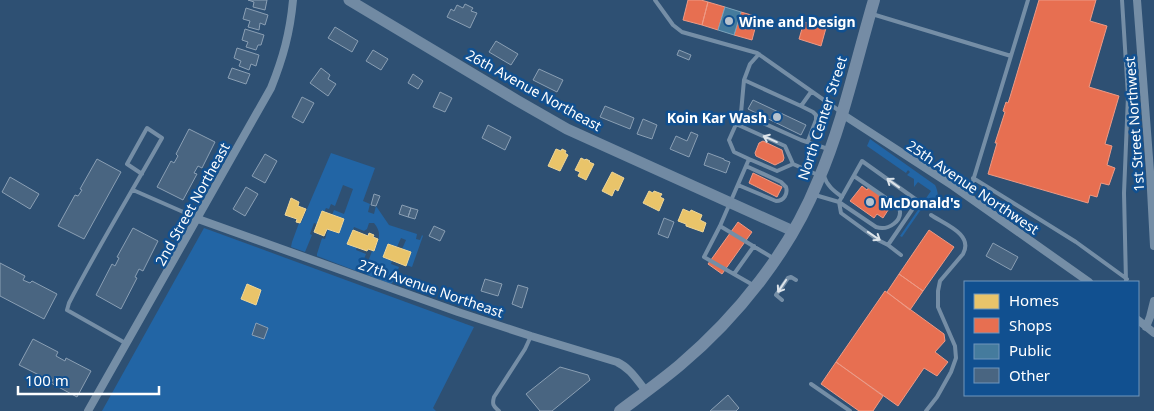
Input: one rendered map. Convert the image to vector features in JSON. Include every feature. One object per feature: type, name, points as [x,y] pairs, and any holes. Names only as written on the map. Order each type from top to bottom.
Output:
[{"type":"main road","name":"North Center Street","points":[[620,411],[668,375],[707,341],[733,314],[775,259],[793,231],[822,173],[842,114],[874,0]]},
{"type":"street","name":"2nd Street Northeast","points":[[88,411],[272,88],[282,59],[293,0]]},
{"type":"street","name":"26th Avenue Northeast","points":[[349,0],[567,129],[793,231]]},
{"type":"street","name":"1st Street Northwest","points":[[1137,0],[1152,171],[1154,246]]},
{"type":"street","name":"25th Avenue Northwest","points":[[842,114],[968,197],[1088,281]]},
{"type":"street","name":"27th Avenue Northeast","points":[[198,219],[531,336],[613,360],[624,365],[646,391]]},
{"type":"street","points":[[1146,326],[1154,301]]},
{"type":"street","points":[[1139,321],[1154,333]]},
{"type":"lane","points":[[655,0],[673,25],[682,32],[759,54],[842,114]]},
{"type":"lane","points":[[968,197],[1028,0]]},
{"type":"lane","points":[[1122,0],[1128,96],[1124,193],[1127,281]]},
{"type":"lane","points":[[870,14],[1011,56]]},
{"type":"lane","points":[[759,54],[750,64],[744,80],[741,113],[729,140],[734,152],[777,171],[793,164],[822,173],[827,183],[842,197]]},
{"type":"lane","points":[[744,80],[813,112],[816,115],[816,120],[808,142]]},
{"type":"lane","points":[[801,106],[811,92]]},
{"type":"lane","points":[[741,113],[800,140],[830,150]]},
{"type":"lane","points":[[736,124],[785,146],[793,164]]},
{"type":"lane","points":[[127,344],[67,310],[81,279],[133,190],[142,174],[162,138],[147,128],[127,164],[142,174]]},
{"type":"lane","points":[[749,159],[720,226],[704,257],[755,286]]},
{"type":"lane","points":[[888,244],[918,201],[862,161],[839,202],[841,213],[901,254]]},
{"type":"lane","points":[[738,186],[776,201],[782,200],[786,195],[786,187],[781,182],[746,166]]},
{"type":"lane","points":[[812,194],[839,202],[878,228],[889,227],[899,216],[900,209],[896,204],[854,176]]},
{"type":"lane","points":[[973,178],[1076,242],[1127,281]]},
{"type":"lane","points":[[133,190],[198,219]]},
{"type":"lane","points":[[926,411],[951,372],[956,358],[955,346],[938,307],[940,281],[963,254],[966,245],[961,234],[931,215]]},
{"type":"lane","points":[[720,226],[775,259]]},
{"type":"lane","points":[[734,274],[754,246]]},
{"type":"lane","points":[[782,300],[776,295],[788,278],[796,280]]},
{"type":"lane","points":[[499,411],[492,402],[494,396],[525,350],[531,336]]},
{"type":"lane","points":[[811,384],[850,411]]},
{"type":"shaded area","points":[[870,139],[935,185],[937,190],[936,203],[929,198],[902,237],[900,236],[931,191],[918,182],[914,187],[914,179],[907,175],[910,172],[908,170],[906,173],[867,146]]},
{"type":"shaded area","points":[[331,153],[375,168],[363,201],[370,204],[368,212],[374,214],[376,206],[389,225],[417,234],[416,239],[420,240],[423,236],[412,267],[406,265],[411,252],[402,249],[406,240],[401,238],[397,247],[388,244],[383,257],[392,261],[391,264],[399,267],[391,284],[365,274],[372,251],[374,251],[379,237],[374,223],[369,223],[364,231],[354,227],[347,244],[357,247],[356,250],[366,254],[359,272],[317,256],[322,238],[325,239],[328,229],[339,233],[332,215],[334,210],[344,214],[353,189],[343,185],[335,206],[331,204],[329,209],[326,208],[324,212],[322,211],[317,224],[314,223],[310,234],[312,235],[305,252],[291,247],[299,223],[301,223]]},
{"type":"shaded area","points":[[204,228],[474,327],[433,408],[436,411],[102,411]]},
{"type":"building: Homes","points":[[556,149],[566,151],[565,153],[568,155],[560,171],[548,166]]},
{"type":"building: Homes","points":[[581,158],[594,164],[586,180],[578,176],[580,172],[575,170]]},
{"type":"building: Homes","points":[[612,172],[624,178],[618,191],[615,189],[612,196],[602,191]]},
{"type":"building: Homes","points":[[649,191],[662,194],[660,197],[664,199],[659,211],[643,203]]},
{"type":"building: Homes","points":[[291,198],[299,202],[298,206],[306,209],[300,223],[296,222],[297,219],[285,215]]},
{"type":"building: Homes","points":[[683,209],[702,215],[700,220],[706,223],[703,232],[678,221]]},
{"type":"building: Homes","points":[[322,211],[344,219],[339,233],[327,229],[324,236],[314,232]]},
{"type":"building: Homes","points":[[353,230],[368,236],[369,233],[378,239],[374,251],[368,249],[367,251],[347,244]]},
{"type":"building: Homes","points":[[388,244],[411,252],[406,266],[383,257]]},
{"type":"building: Homes","points":[[247,284],[261,290],[256,305],[241,299]]},
{"type":"building: Shops","points":[[688,0],[708,2],[702,25],[683,20]]},
{"type":"building: Shops","points":[[1039,0],[1096,0],[1090,21],[1107,26],[1089,87],[1119,96],[1105,144],[1112,146],[1107,165],[1115,168],[1109,185],[1101,183],[1097,197],[1090,195],[1088,203],[988,174],[1005,112],[1003,111],[1010,97]]},
{"type":"building: Shops","points":[[708,2],[725,7],[718,30],[702,25]]},
{"type":"building: Shops","points":[[741,12],[758,17],[752,40],[734,35]]},
{"type":"building: Shops","points":[[804,22],[826,28],[821,46],[799,39]]},
{"type":"building: Shops","points":[[763,141],[782,150],[783,161],[775,165],[756,156],[755,153],[759,143]]},
{"type":"building: Shops","points":[[753,173],[782,187],[777,197],[749,183]]},
{"type":"building: Shops","name":"McDonald's","points":[[862,186],[867,190],[869,187],[889,202],[887,205],[890,207],[883,218],[877,214],[874,218],[850,201]]},
{"type":"building: Shops","points":[[738,222],[752,232],[722,274],[708,264]]},
{"type":"building: Shops","points":[[929,230],[954,247],[923,291],[899,274]]},
{"type":"building: Shops","points":[[899,274],[923,291],[910,310],[887,292]]},
{"type":"building: Shops","points":[[885,291],[944,334],[945,341],[935,352],[948,362],[937,376],[924,368],[898,406],[836,362]]},
{"type":"building: Shops","points":[[836,362],[883,396],[873,411],[859,411],[821,384]]},
{"type":"building: Public","name":"Wine and Design","points":[[725,7],[741,12],[734,35],[718,30]]},
{"type":"building: Other","points":[[248,0],[267,0],[265,10],[253,7],[254,2]]},
{"type":"building: Other","points":[[465,4],[473,8],[471,11],[477,13],[470,28],[447,17],[451,9],[454,11],[457,5],[463,8]]},
{"type":"building: Other","points":[[246,8],[268,15],[265,25],[260,23],[259,30],[248,27],[250,21],[243,19]]},
{"type":"building: Other","points":[[335,27],[358,41],[352,52],[328,38]]},
{"type":"building: Other","points":[[245,29],[264,35],[261,45],[258,45],[256,50],[246,47],[248,42],[242,40]]},
{"type":"building: Other","points":[[496,41],[518,54],[511,65],[489,52]]},
{"type":"building: Other","points":[[237,48],[259,55],[256,66],[251,64],[249,70],[239,66],[241,61],[234,58]]},
{"type":"building: Other","points":[[373,50],[388,59],[381,70],[366,61]]},
{"type":"building: Other","points":[[679,50],[691,55],[689,60],[677,55]]},
{"type":"building: Other","points":[[232,68],[250,74],[246,84],[228,78]]},
{"type":"building: Other","points":[[321,68],[330,75],[328,79],[336,84],[328,96],[310,83]]},
{"type":"building: Other","points":[[539,69],[563,80],[557,92],[533,80]]},
{"type":"building: Other","points":[[413,74],[423,81],[418,89],[408,83]]},
{"type":"building: Other","points":[[440,92],[452,98],[445,112],[433,107]]},
{"type":"building: Other","points":[[302,97],[314,103],[303,123],[292,117]]},
{"type":"building: Other","name":"Koin Kar Wash","points":[[753,100],[806,125],[801,135],[748,109]]},
{"type":"building: Other","points":[[605,106],[634,118],[630,129],[600,117]]},
{"type":"building: Other","points":[[643,119],[657,125],[652,139],[637,134]]},
{"type":"building: Other","points":[[488,125],[511,137],[505,150],[482,138]]},
{"type":"building: Other","points":[[189,129],[215,142],[202,168],[198,166],[194,173],[197,174],[183,200],[157,187],[171,161],[174,163],[178,156],[176,154]]},
{"type":"building: Other","points":[[691,132],[698,135],[689,157],[670,149],[676,136],[687,141]]},
{"type":"building: Other","points":[[708,153],[730,162],[726,173],[704,165]]},
{"type":"building: Other","points":[[265,154],[277,161],[265,183],[252,176]]},
{"type":"building: Other","points":[[97,159],[121,172],[84,239],[58,226],[75,195],[78,196],[82,190],[80,189]]},
{"type":"building: Other","points":[[10,177],[39,194],[30,209],[2,192]]},
{"type":"building: Other","points":[[246,187],[258,194],[245,216],[233,209]]},
{"type":"building: Other","points":[[374,194],[380,196],[376,206],[371,205]]},
{"type":"building: Other","points":[[402,205],[411,208],[408,217],[399,214]]},
{"type":"building: Other","points":[[411,208],[418,210],[415,219],[408,217]]},
{"type":"building: Other","points":[[664,218],[674,222],[668,238],[658,234]]},
{"type":"building: Other","points":[[434,226],[445,231],[440,241],[429,236]]},
{"type":"building: Other","points":[[133,228],[158,241],[143,271],[139,269],[135,277],[137,278],[121,309],[96,295],[112,264],[115,266],[119,258],[117,257]]},
{"type":"building: Other","points":[[993,243],[1018,257],[1011,270],[986,256]]},
{"type":"building: Other","points":[[0,263],[25,276],[23,280],[30,283],[32,281],[57,294],[44,319],[0,296]]},
{"type":"building: Other","points":[[485,279],[502,284],[498,296],[481,291]]},
{"type":"building: Other","points":[[518,285],[528,288],[522,308],[512,304]]},
{"type":"building: Other","points":[[256,323],[268,328],[264,339],[252,335]]},
{"type":"building: Other","points":[[33,339],[58,352],[56,356],[65,361],[66,358],[91,371],[77,397],[51,383],[53,380],[46,376],[45,378],[19,365]]},
{"type":"building: Other","points":[[560,367],[588,375],[590,380],[552,411],[540,411],[526,394]]},
{"type":"building: Other","points":[[728,395],[739,408],[736,411],[710,411]]},
{"type":"place","name":"Wine and Design","points":[[729,21]]},
{"type":"place","name":"Koin Kar Wash","points":[[777,117]]},
{"type":"place","name":"McDonald's","points":[[870,202]]}]
